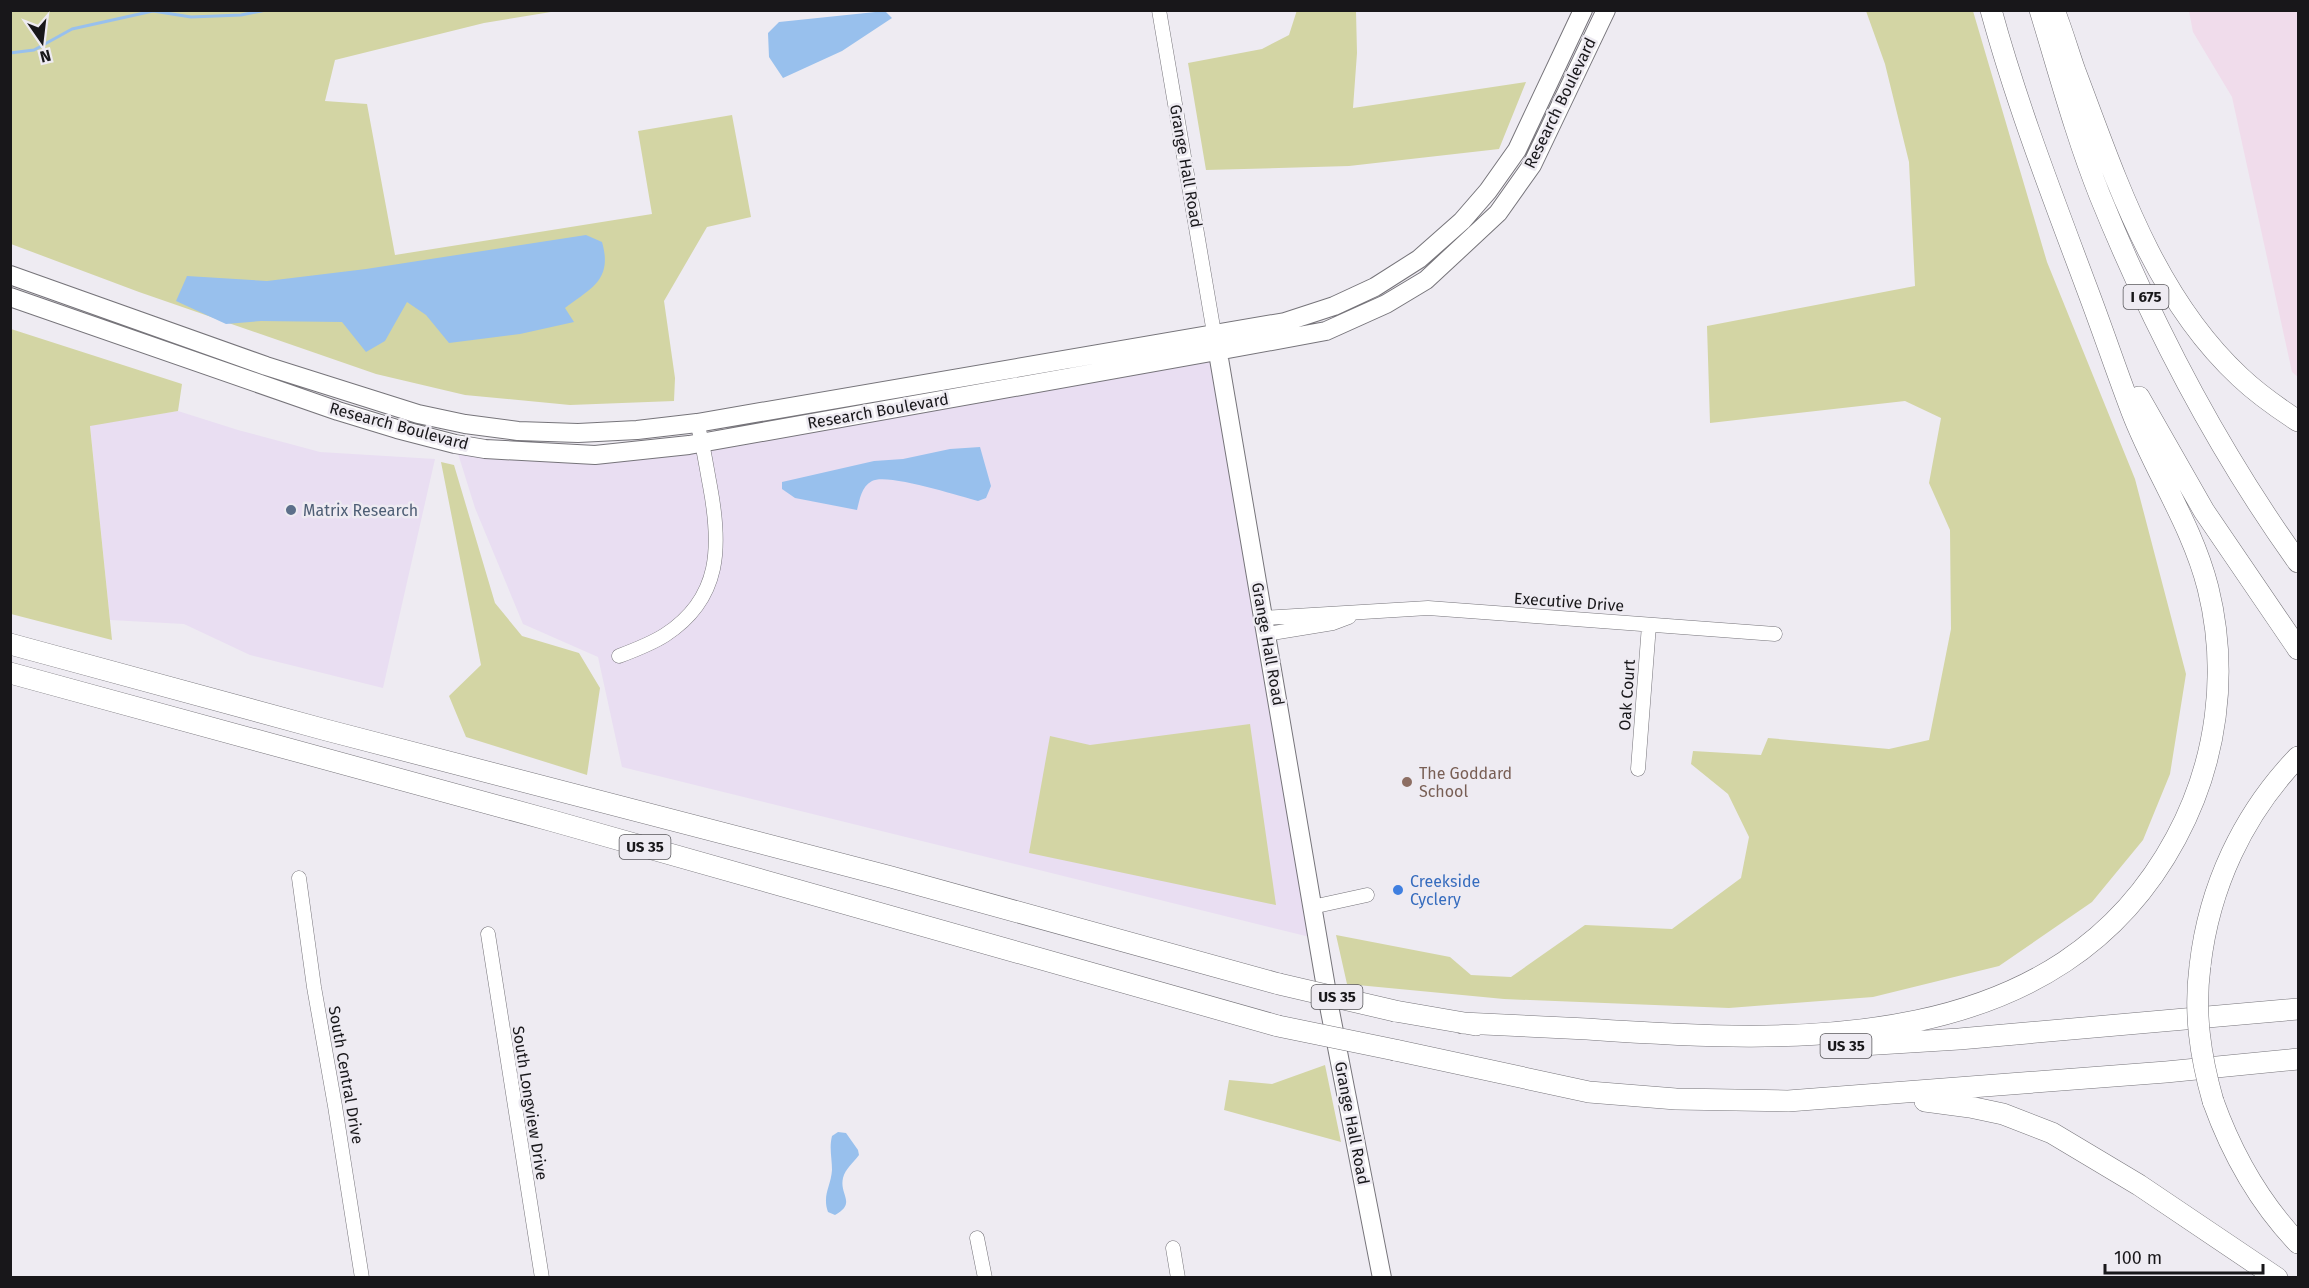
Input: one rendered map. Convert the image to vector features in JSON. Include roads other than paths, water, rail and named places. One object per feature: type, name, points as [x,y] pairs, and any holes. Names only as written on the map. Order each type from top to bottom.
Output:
[{"type":"highway","name":"I 675","points":[[1991,10],[2033,146],[2088,291],[2138,396],[2204,511],[2298,649]]},
{"type":"highway","name":"I 675","points":[[2040,10],[2100,195],[2154,317],[2217,439],[2298,560]]},
{"type":"highway","points":[[2054,10],[2116,176],[2154,264],[2181,307],[2209,345],[2246,383],[2298,421]]},
{"type":"highway","points":[[1462,1023],[1687,1036],[1834,1034],[1876,1029],[1952,1012],[1983,1002],[2031,981],[2089,944],[2126,908],[2170,849],[2198,788],[2210,748],[2216,710],[2218,647],[2214,614],[2198,555],[2179,508],[2134,416],[2088,291]]},
{"type":"highway","name":"US 35","points":[[10,644],[326,730],[891,877],[1279,984],[1395,1011],[1462,1023],[1572,1038],[1642,1044],[1771,1048],[1839,1047],[1959,1039],[2298,1009]]},
{"type":"highway","name":"US 35","points":[[10,673],[564,824],[1278,1026],[1473,1067],[1559,1080],[1617,1084],[1700,1088],[1835,1089],[2175,1061],[2298,1048]]},
{"type":"highway","points":[[2298,757],[2266,794],[2234,846],[2210,910],[2200,966],[2197,1002],[2198,1040],[2212,1101],[2247,1177],[2274,1215],[2298,1243]]},
{"type":"highway","points":[[1473,1067],[1589,1092],[1676,1099],[1788,1101],[2298,1059]]},
{"type":"highway","points":[[1889,1094],[2003,1114],[2052,1133],[2129,1179],[2277,1278]]},
{"type":"main road","name":"Research Boulevard","points":[[10,297],[338,411],[455,444],[485,449],[595,455],[702,443],[1216,342],[1334,306],[1375,287],[1419,259],[1462,221],[1488,191],[1517,150],[1583,10]]},
{"type":"main road","name":"Research Boulevard","points":[[10,275],[266,366],[418,414],[453,422],[518,431],[578,433],[637,430],[697,423],[1216,342],[1326,331],[1386,304],[1426,280],[1498,213],[1532,165],[1606,10]]},
{"type":"main road","name":"Grange Hall Road","points":[[1216,342],[1332,1022],[1383,1278]]},
{"type":"street","name":"Grange Hall Road","points":[[1159,10],[1216,342]]},
{"type":"street","points":[[619,656],[653,642],[681,622],[702,596],[710,580],[717,546],[717,528],[697,423]]},
{"type":"street","name":"Executive Drive","points":[[1265,626],[1362,612],[1428,608],[1774,634]]},
{"type":"street","name":"Oak Court","points":[[1638,769],[1649,625]]},
{"type":"street","name":"South Central Drive","points":[[299,878],[362,1278]]},
{"type":"street","points":[[1312,907],[1367,895]]},
{"type":"street","name":"South Longview Drive","points":[[488,934],[542,1278]]},
{"type":"street","points":[[977,1238],[985,1278]]},
{"type":"street","points":[[1173,1248],[1178,1278]]},
{"type":"water","points":[[885,11],[892,18],[842,51],[783,78],[769,57],[768,33],[779,22]]},
{"type":"water","points":[[586,235],[602,242],[605,266],[597,282],[565,308],[574,322],[520,334],[449,343],[426,315],[407,302],[385,341],[366,352],[342,322],[261,321],[226,324],[176,301],[187,276],[267,281],[366,269]]},
{"type":"water","points":[[980,447],[991,486],[986,498],[978,501],[907,482],[880,479],[872,481],[865,487],[857,510],[795,498],[782,489],[782,482],[874,461],[903,459],[950,449]]},
{"type":"water","points":[[838,1132],[846,1133],[859,1155],[844,1175],[842,1184],[846,1203],[845,1207],[835,1215],[828,1212],[826,1195],[832,1170],[831,1140],[832,1136]]},
{"type":"waterway","points":[[10,53],[34,50],[72,29],[153,11],[191,17],[241,15],[266,10]]},
{"type":"place","name":"Matrix Research","points":[[291,510]]},
{"type":"place","name":"The Goddard School","points":[[1407,782]]},
{"type":"place","name":"Creekside Cyclery","points":[[1398,890]]}]
